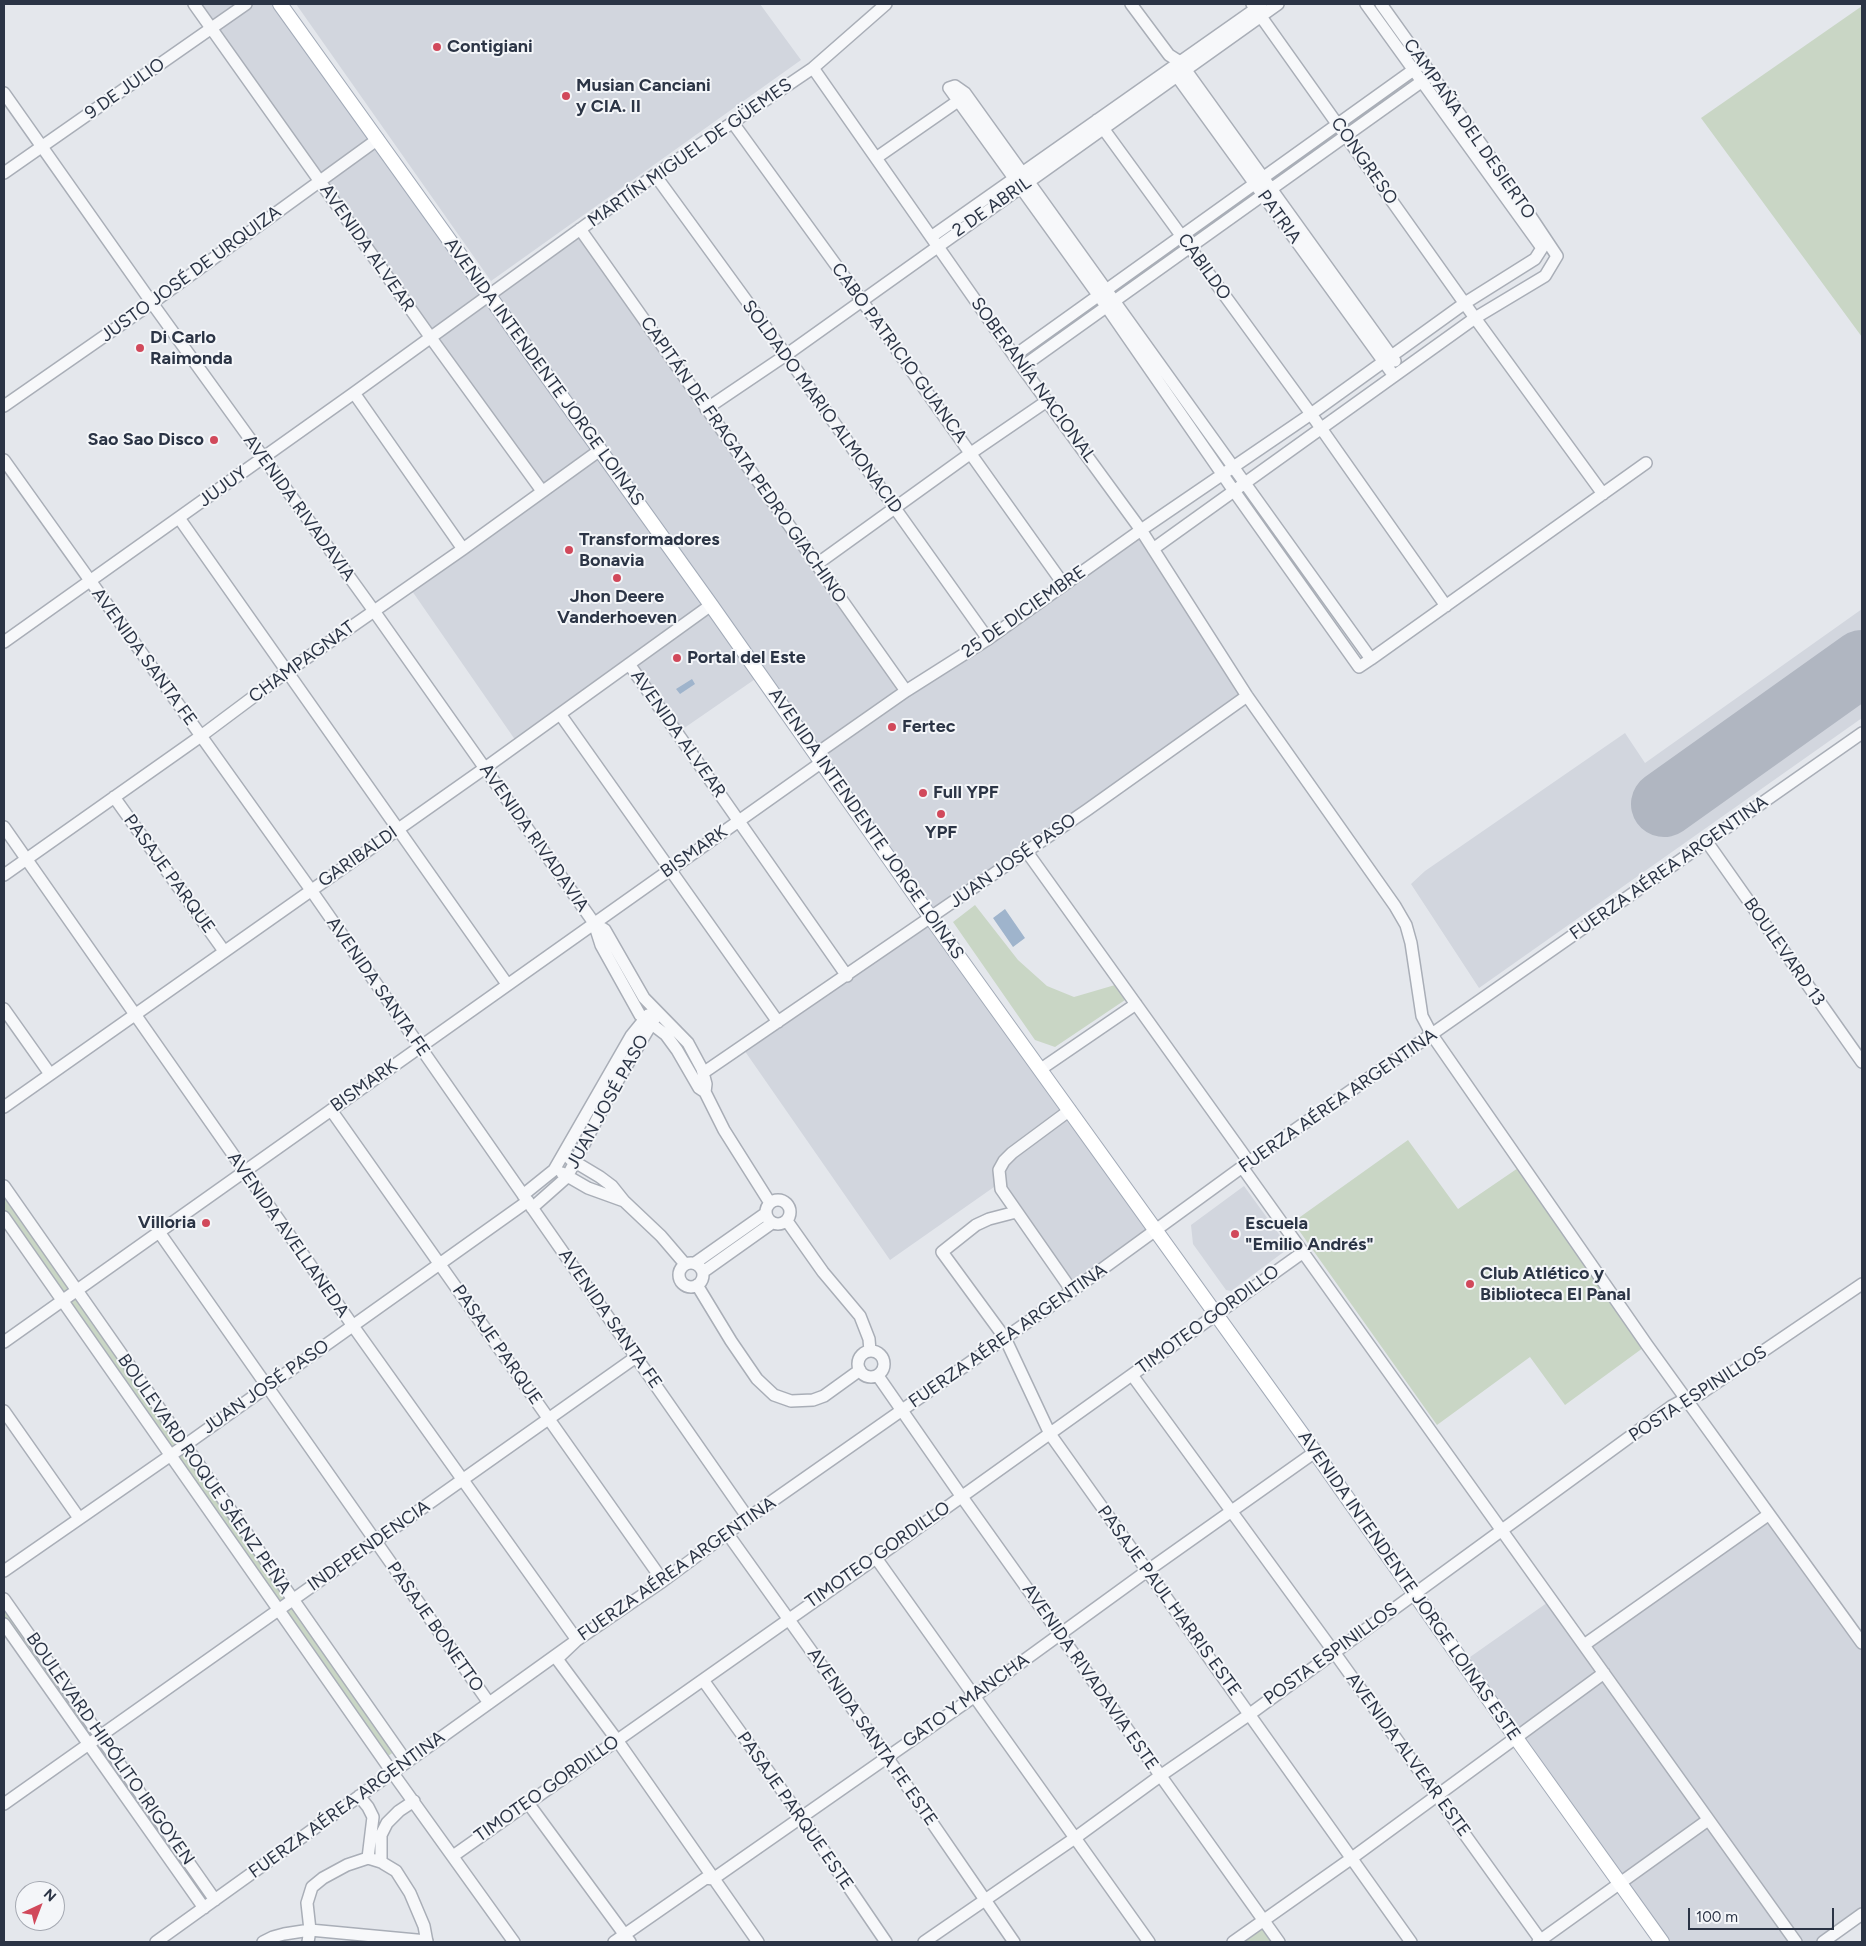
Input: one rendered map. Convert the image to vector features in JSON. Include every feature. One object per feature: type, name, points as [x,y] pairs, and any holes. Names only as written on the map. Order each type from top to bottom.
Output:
[{"type":"main road","name":"AVENIDA INTENDENTE JORGE LOINAS","points":[[280,4],[711,605],[931,918],[1155,1230]]},
{"type":"main road","name":"AVENIDA INTENDENTE JORGE LOINAS ESTE","points":[[1155,1230],[1662,1942]]},
{"type":"street","name":"AVENIDA ALVEAR","points":[[194,4],[542,491]]},
{"type":"street","name":"9 DE JULIO","points":[[4,173],[246,4]]},
{"type":"street","name":"MARTÍN MIGUEL DE GÜEMES","points":[[490,296],[655,175],[813,68],[886,4]]},
{"type":"street","name":"PATRIA","points":[[1131,4],[1398,373]]},
{"type":"street","name":"2 DE ABRIL","points":[[706,410],[862,301],[934,241],[1178,69],[1258,8],[1278,4]]},
{"type":"street","name":"CAMPAÑA DEL DESIERTO","points":[[1366,4],[1426,78],[1542,248]]},
{"type":"street","name":"CAMPAÑA DEL DESIERTO","points":[[1381,4],[1418,67]]},
{"type":"street","name":"CONGRESO","points":[[1258,8],[1475,318],[1603,494]]},
{"type":"street","points":[[1014,356],[1418,67]]},
{"type":"street","name":"SOBERANÍA NACIONAL","points":[[813,68],[1014,356],[1141,530],[1247,696],[1395,906],[1406,925],[1411,943],[1422,1016],[1432,1036],[1647,1345],[1862,1643]]},
{"type":"street","name":"CAMPAÑA DEL DESIERTO","points":[[1426,78],[1501,172],[1556,256],[1545,276],[1475,318]]},
{"type":"street","points":[[1022,366],[1426,78]]},
{"type":"street","name":"AVENIDA RIVADAVIA","points":[[4,93],[594,923],[601,945],[640,1015],[666,1035],[686,1064],[699,1088],[705,1092],[768,1208],[772,1223]]},
{"type":"street","points":[[876,158],[964,100],[1110,304],[1246,482],[1371,659]]},
{"type":"street","name":"CABO PATRICIO GUANCA","points":[[733,123],[1064,585]]},
{"type":"street","name":"CABILDO","points":[[1100,124],[1311,414],[1446,606]]},
{"type":"street","name":"JUSTO JOSÉ DE URQUIZA","points":[[4,406],[152,303],[378,139]]},
{"type":"street","name":"SOLDADO MARIO ALMONACID","points":[[655,175],[988,639]]},
{"type":"street","name":"CAPITÁN DE FRAGATA PEDRO GIACHINO","points":[[580,229],[906,691]]},
{"type":"street","name":"25 DE DICIEMBRE","points":[[819,758],[906,691],[988,639],[1141,530],[1311,414],[1465,303],[1535,259],[1542,248]]},
{"type":"street","name":"JUJUY","points":[[4,642],[490,296]]},
{"type":"street","points":[[1110,304],[1234,491],[1360,667],[1646,463]]},
{"type":"street","points":[[1153,549],[1475,318]]},
{"type":"street","points":[[354,393],[463,549]]},
{"type":"street","points":[[817,564],[971,453],[1047,401]]},
{"type":"street","name":"CHAMPAGNAT","points":[[4,875],[202,736],[288,671],[463,549],[600,450]]},
{"type":"street","name":"AVENIDA SANTA FE","points":[[4,460],[311,890],[748,1518]]},
{"type":"street","points":[[179,518],[507,984]]},
{"type":"street","name":"GARIBALDI","points":[[4,1107],[711,605]]},
{"type":"street","name":"AVENIDA ALVEAR","points":[[629,664],[847,976]]},
{"type":"street","name":"JUAN JOSÉ PASO","points":[[703,1073],[1027,852],[1247,696]]},
{"type":"street","points":[[560,714],[778,1022]]},
{"type":"street","name":"FUERZA AÉREA ARGENTINA","points":[[156,1942],[406,1761],[1072,1291],[1246,1165],[1862,733]]},
{"type":"street","name":"BISMARK","points":[[4,1342],[738,821],[819,758]]},
{"type":"street","name":"PASAJE PARQUE","points":[[114,797],[224,951]]},
{"type":"street","name":"AVENIDA AVELLANEDA","points":[[4,826],[352,1326],[577,1640]]},
{"type":"street","name":"BOULEVARD 13","points":[[1707,842],[1862,1062]]},
{"type":"street","points":[[1027,852],[1136,1004],[1246,1165],[1302,1253],[1796,1942]]},
{"type":"street","name":"AVENIDA RIVADAVIA","points":[[594,923],[605,930],[644,998],[688,1043],[703,1073],[706,1084],[705,1092]]},
{"type":"street","points":[[1041,1069],[1136,1004]]},
{"type":"street","points":[[4,1008],[50,1074]]},
{"type":"street","name":"JUAN JOSÉ PASO","points":[[4,1571],[184,1446],[528,1201],[567,1177],[656,1010]]},
{"type":"street","name":"JUAN JOSÉ PASO","points":[[528,1201],[564,1155],[632,1036],[648,1022]]},
{"type":"street","name":"PASAJE PARQUE","points":[[331,1110],[663,1581]]},
{"type":"street","points":[[1070,1110],[1004,1160],[999,1170],[1002,1189],[1072,1291]]},
{"type":"street","points":[[564,1155],[600,1177],[619,1193],[624,1201],[690,1263],[701,1268],[703,1272],[702,1279],[697,1285],[690,1287],[682,1284],[678,1273],[690,1263],[778,1200],[786,1203],[790,1214],[787,1221],[780,1224],[772,1223],[703,1272]]},
{"type":"street","points":[[555,1168],[588,1188],[624,1201]]},
{"type":"street","name":"BOULEVARD ROQUE SÁENZ PEÑA","points":[[4,1186],[406,1761]]},
{"type":"street","name":"PASAJE PAUL HARRIS ESTE","points":[[1016,1212],[989,1219],[976,1226],[942,1252],[1005,1338],[1050,1434],[1410,1942]]},
{"type":"street","name":"BOULEVARD ROQUE SÁENZ PEÑA","points":[[4,1216],[392,1772],[514,1942]]},
{"type":"street","points":[[787,1221],[823,1272],[860,1316],[869,1340],[870,1351]]},
{"type":"street","name":"PASAJE BONETTO","points":[[159,1232],[489,1703]]},
{"type":"street","name":"TIMOTEO GORDILLO","points":[[453,1856],[962,1497],[1302,1253]]},
{"type":"street","name":"POSTA ESPINILLOS","points":[[924,1942],[1250,1714],[1672,1406],[1700,1394],[1862,1284]]},
{"type":"street","points":[[697,1285],[731,1342],[757,1379],[765,1388],[781,1399],[801,1402],[814,1400],[860,1370]]},
{"type":"street","points":[[870,1351],[879,1354],[884,1360],[884,1369],[878,1376],[866,1376],[860,1370],[860,1358],[863,1354],[870,1351]]},
{"type":"street","name":"INDEPENDENCIA","points":[[6,1799],[88,1745],[636,1357]]},
{"type":"street","name":"AVENIDA ALVEAR ESTE","points":[[1132,1375],[1334,1652],[1541,1942]]},
{"type":"street","points":[[878,1376],[902,1411]]},
{"type":"street","points":[[4,1411],[79,1518]]},
{"type":"street","name":"AVENIDA RIVADAVIA ESTE","points":[[902,1411],[1279,1942]]},
{"type":"street","name":"GATO Y MANCHA","points":[[614,1942],[627,1938],[706,1878],[714,1879],[975,1696],[1314,1452]]},
{"type":"street","points":[[1584,1645],[1768,1515]]},
{"type":"street","name":"AVENIDA SANTA FE ESTE","points":[[727,1533],[887,1757],[1014,1942]]},
{"type":"street","points":[[876,1558],[1148,1942]]},
{"type":"street","name":"BOULEVARD HIPÓLITO IRIGOYEN","points":[[4,1599],[215,1900]]},
{"type":"street","name":"BOULEVARD HIPÓLITO IRIGOYEN","points":[[4,1624],[204,1908]]},
{"type":"street","points":[[577,1640],[557,1659],[617,1740],[758,1942]]},
{"type":"street","points":[[1233,1942],[1352,1858],[1604,1674]]},
{"type":"street","name":"PASAJE PARQUE ESTE","points":[[703,1680],[801,1817],[886,1942]]},
{"type":"street","points":[[360,1796],[373,1817],[368,1858]]},
{"type":"street","points":[[381,1862],[381,1835],[386,1823],[414,1801]]},
{"type":"street","points":[[528,1803],[627,1938]]},
{"type":"street","points":[[1541,1942],[1708,1820]]},
{"type":"street","points":[[263,1942],[278,1935],[309,1936],[427,1942],[424,1926],[410,1893],[396,1870],[368,1858],[347,1865],[323,1878],[312,1888],[307,1902],[309,1936],[312,1942]]},
{"type":"street","points":[[1823,1942],[1862,1914]]},
{"type":"street","points":[[303,1942],[309,1936]]},
{"type":"shaded area","points":[[194,4],[281,4],[490,296],[583,235],[906,691],[1141,530],[1247,696],[931,918],[761,675],[677,733],[629,664],[518,744],[410,588],[542,491]]},
{"type":"shaded area","points":[[296,4],[760,4],[801,60],[491,281]]},
{"type":"shaded area","points":[[1862,609],[1862,718],[1479,988],[1411,884],[1425,871],[1625,733],[1645,763]]},
{"type":"shaded area","points":[[931,918],[1155,1230],[1072,1291],[1016,1212],[994,1187],[890,1260],[742,1047]]},
{"type":"shaded area","name":"Escuela \"Emilio Andrés\"","points":[[1244,1186],[1289,1248],[1231,1291],[1226,1290],[1193,1244],[1191,1225]]},
{"type":"shaded area","points":[[1768,1515],[1862,1643],[1862,1914],[1823,1942],[1662,1942],[1463,1662],[1551,1600],[1583,1645]]},
{"type":"green space","points":[[1862,6],[1862,337],[1701,118]]},
{"type":"green space","points":[[975,905],[1018,960],[1047,986],[1074,997],[1115,985],[1125,1000],[1055,1047],[1035,1040],[953,922]]},
{"type":"green space","name":"Club Atlético y Biblioteca El Panal","points":[[1408,1140],[1458,1209],[1521,1166],[1647,1345],[1565,1405],[1530,1357],[1437,1425],[1293,1222]]},
{"type":"green space","points":[[4,1196],[394,1752],[388,1756],[4,1209]]},
{"type":"green space","points":[[4,1599],[215,1900],[204,1908],[4,1624]]},
{"type":"green space","points":[[1264,1921],[1279,1942],[1233,1942]]},
{"type":"water","points":[[692,679],[695,684],[680,694],[676,689]]},
{"type":"water","points":[[1005,909],[1025,938],[1013,947],[993,918]]},
{"type":"runway","points":[[1664,804],[1862,663]]},
{"type":"place","name":"Contigiani","points":[[437,47]]},
{"type":"place","name":"Musian Canciani y CIA. II","points":[[566,96]]},
{"type":"place","name":"Di Carlo Raimonda","points":[[140,348]]},
{"type":"place","name":"Sao Sao Disco","points":[[214,440]]},
{"type":"place","name":"Transformadores Bonavia","points":[[569,550]]},
{"type":"place","name":"Jhon Deere Vanderhoeven","points":[[617,578]]},
{"type":"place","name":"Portal del Este","points":[[677,658]]},
{"type":"place","name":"Fertec","points":[[892,727]]},
{"type":"place","name":"Full YPF","points":[[923,793]]},
{"type":"place","name":"YPF","points":[[941,814]]},
{"type":"place","name":"Villoria","points":[[206,1223]]},
{"type":"place","name":"Escuela \"Emilio Andrés\"","points":[[1235,1234]]},
{"type":"place","name":"Club Atlético y Biblioteca El Panal","points":[[1470,1284]]}]
